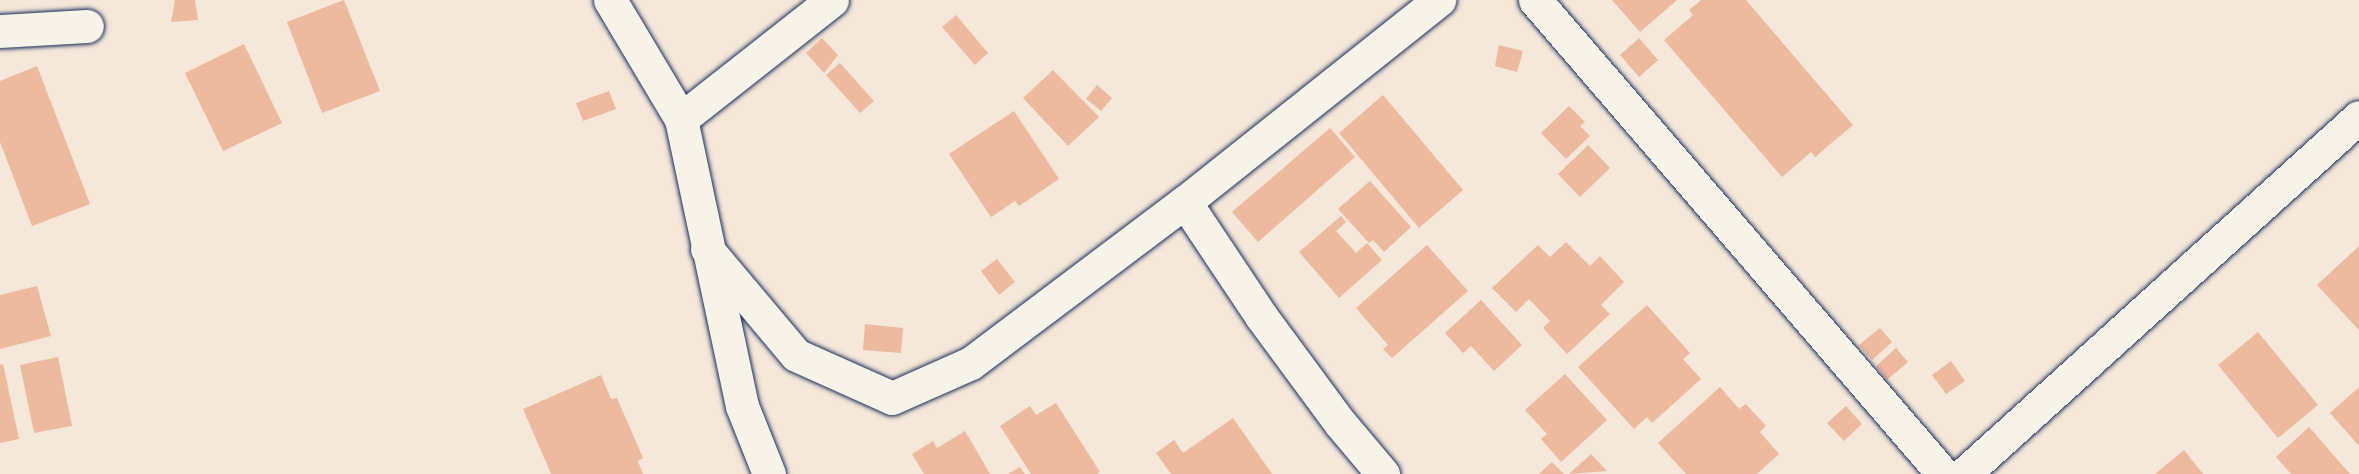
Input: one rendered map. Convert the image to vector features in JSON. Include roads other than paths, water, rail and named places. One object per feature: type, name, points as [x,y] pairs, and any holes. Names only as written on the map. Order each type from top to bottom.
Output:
[{"type":"street","points":[[609,0],[681,119],[742,406],[769,474]]},
{"type":"street","points":[[681,119],[832,0]]},
{"type":"street","points":[[707,249],[796,355],[892,398],[971,363],[1185,202],[1439,0]]},
{"type":"street","points":[[1535,0],[1943,474]]},
{"type":"street","points":[[0,31],[87,26]]},
{"type":"street","points":[[1964,474],[2359,117]]},
{"type":"street","points":[[1185,202],[1262,316],[1340,423],[1383,474]]}]
